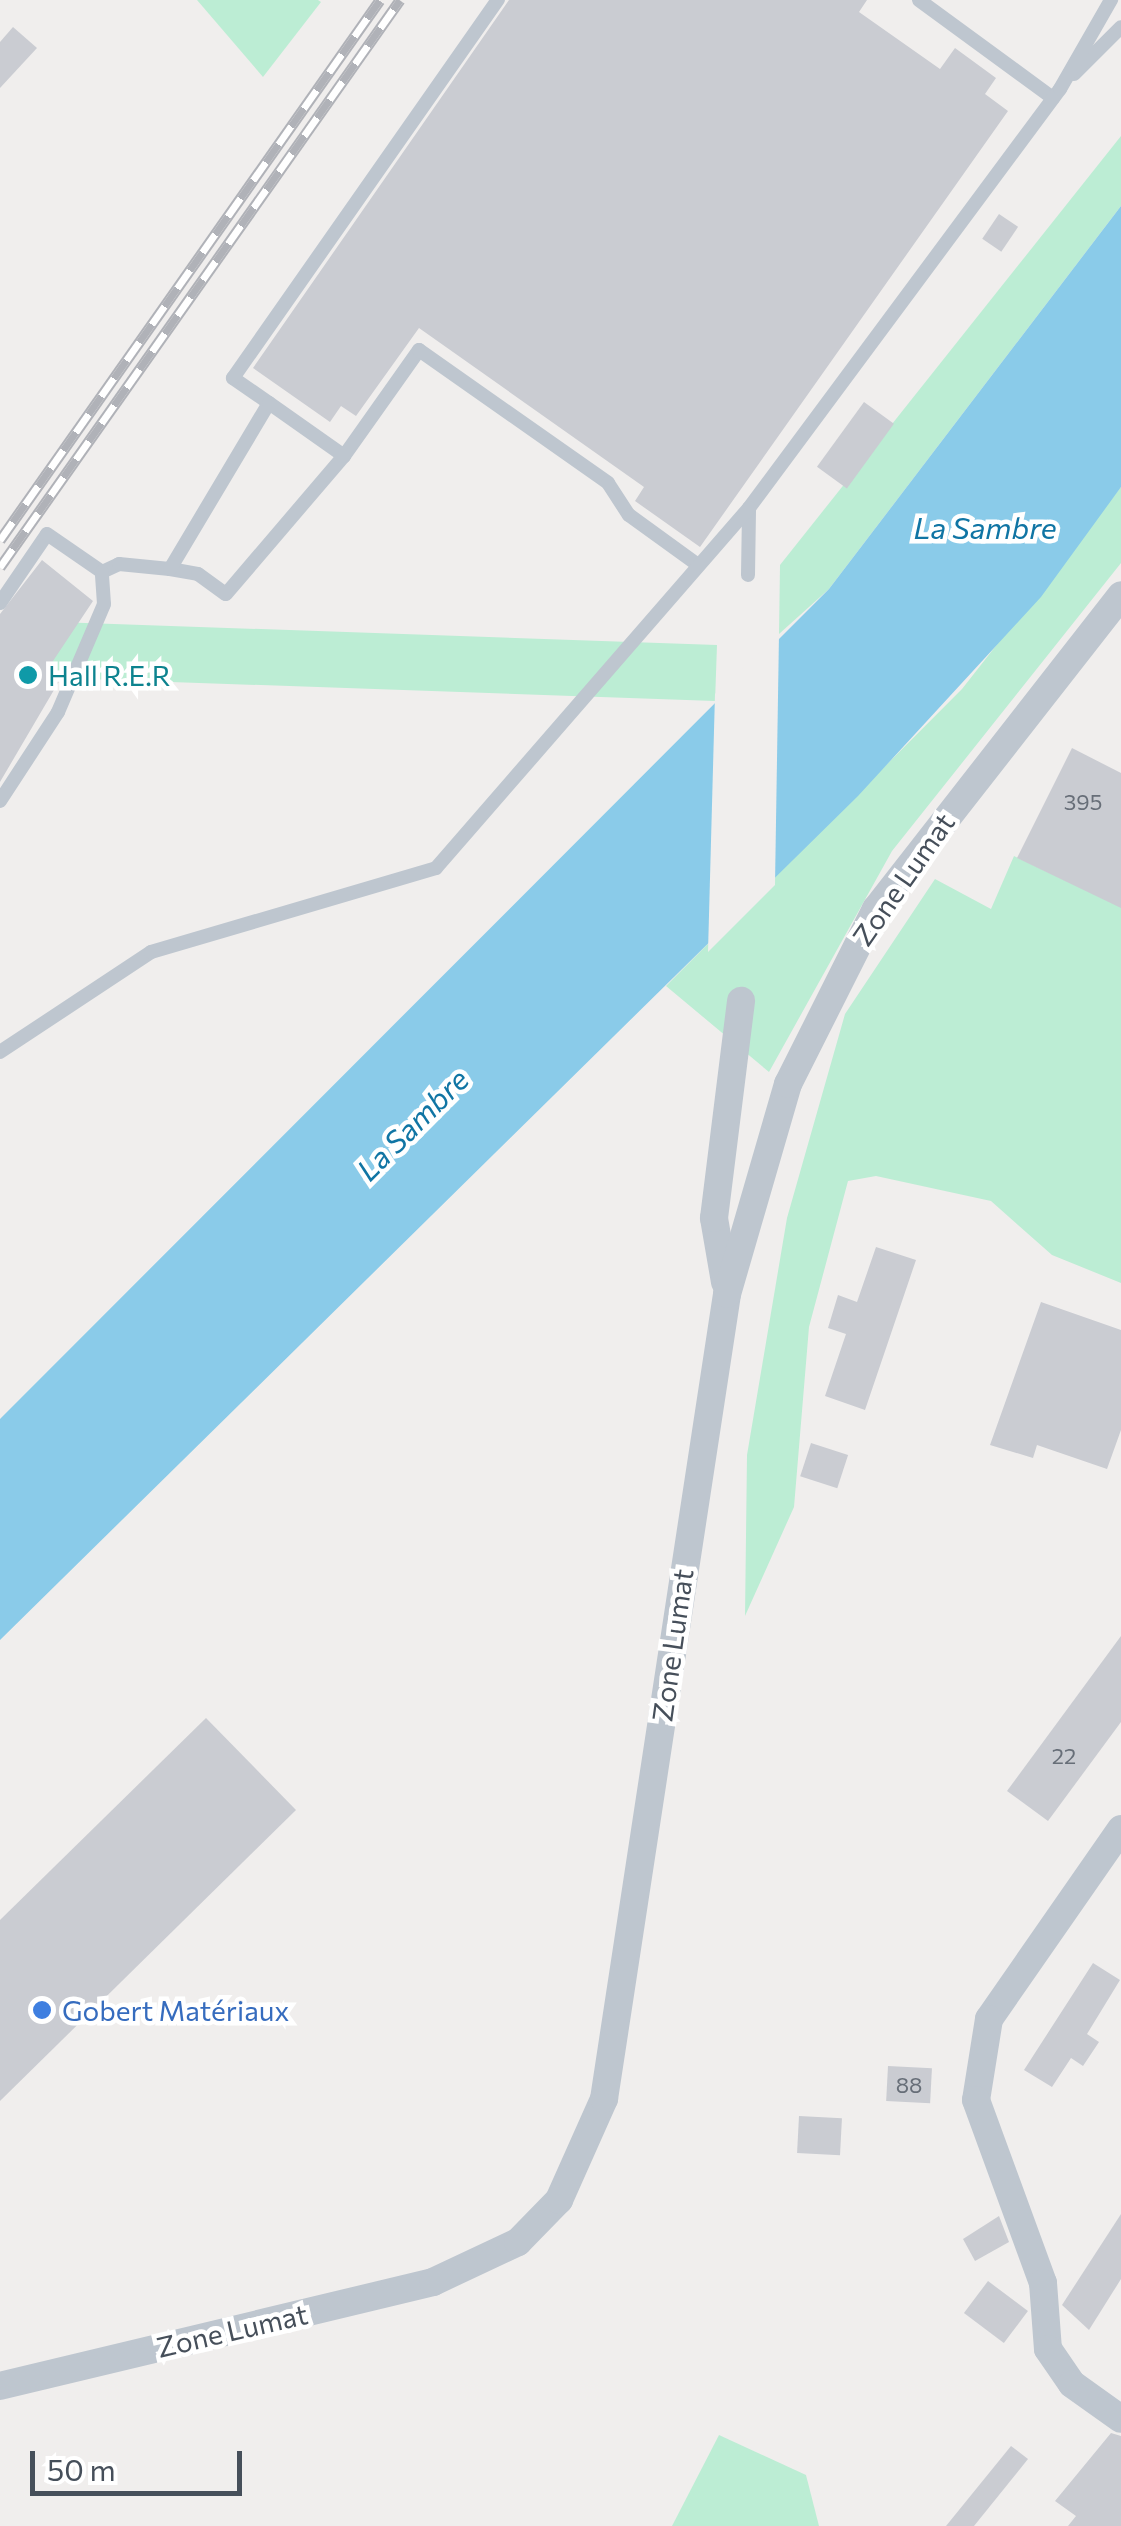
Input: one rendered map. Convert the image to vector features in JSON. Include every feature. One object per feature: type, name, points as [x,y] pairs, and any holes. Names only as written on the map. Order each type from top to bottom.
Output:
[{"type":"street","name":"Zone Lumat","points":[[0,2386],[433,2282],[518,2242],[559,2200],[604,2099],[726,1294],[788,1084],[876,909],[1121,595]]},
{"type":"street","points":[[726,1294],[714,1218],[741,1001]]},
{"type":"street","points":[[1121,1829],[989,2019],[976,2100],[1043,2283],[1048,2349],[1072,2384],[1121,2419]]},
{"type":"lane","points":[[344,456],[233,378],[498,0]]},
{"type":"lane","points":[[919,0],[1056,93]]},
{"type":"lane","points":[[0,1052],[152,952],[436,868],[749,508],[1056,93],[1111,0]]},
{"type":"lane","points":[[1056,93],[1121,27]]},
{"type":"lane","points":[[102,572],[119,564],[170,569],[198,574],[226,594],[344,456],[419,350],[608,483],[630,514],[698,565]]},
{"type":"lane","points":[[170,569],[269,403]]},
{"type":"lane","points":[[748,576],[749,508]]},
{"type":"lane","points":[[0,603],[47,534],[102,572]]},
{"type":"lane","points":[[0,801],[58,712],[104,604],[102,572]]},
{"type":"green space","points":[[197,0],[318,0],[321,2],[263,77]]},
{"type":"green space","points":[[1121,136],[1121,206],[829,589],[779,634],[780,565]]},
{"type":"green space","points":[[1121,487],[1121,563],[892,851],[769,1072],[666,986],[962,689]]},
{"type":"green space","points":[[0,620],[717,645],[715,701],[0,676]]},
{"type":"green space","points":[[1014,856],[1121,907],[1121,1283],[1052,1255],[991,1201],[876,1176],[848,1181],[809,1327],[794,1507],[745,1616],[747,1455],[787,1218],[845,1014],[935,879],[991,909]]},
{"type":"green space","points":[[719,2435],[806,2475],[819,2526],[672,2526]]},
{"type":"water","name":"La Sambre","points":[[1121,206],[1121,487],[1041,597],[858,796],[0,1640],[0,1419],[829,589]]},
{"type":"pier","points":[[779,634],[775,885],[708,952],[715,694]]},
{"type":"building","points":[[509,0],[867,0],[859,12],[940,69],[955,48],[996,78],[985,94],[1008,111],[700,547],[635,501],[644,487],[419,328],[356,416],[341,406],[330,422],[253,368]]},
{"type":"building","points":[[13,27],[37,48],[0,88],[0,42]]},
{"type":"building","points":[[999,214],[1018,227],[1001,252],[982,239]]},
{"type":"building","points":[[864,402],[894,424],[847,488],[817,467]]},
{"type":"building","name":"Hall R.E.R","points":[[42,560],[93,601],[47,670],[61,678],[0,782],[0,614]]},
{"type":"building","points":[[1072,748],[1121,773],[1121,908],[1017,858]]},
{"type":"building","points":[[876,1247],[916,1260],[865,1410],[825,1396],[846,1334],[828,1328],[838,1295],[857,1302]]},
{"type":"building","points":[[1041,1302],[1121,1330],[1121,1430],[1107,1469],[1037,1445],[1033,1458],[990,1445]]},
{"type":"building","points":[[811,1443],[848,1455],[837,1488],[800,1476]]},
{"type":"building","points":[[1121,1636],[1121,1722],[1048,1821],[1007,1791]]},
{"type":"building","points":[[206,1718],[296,1810],[0,2101],[0,1920]]},
{"type":"building","points":[[1093,1963],[1120,1980],[1087,2034],[1099,2042],[1083,2066],[1071,2058],[1052,2087],[1024,2070]]},
{"type":"building","points":[[888,2066],[932,2068],[930,2103],[886,2101]]},
{"type":"building","points":[[799,2116],[842,2118],[840,2155],[797,2153]]},
{"type":"building","points":[[1121,2214],[1121,2279],[1089,2330],[1062,2305]]},
{"type":"building","points":[[999,2216],[1009,2242],[975,2261],[963,2239]]},
{"type":"building","points":[[988,2281],[1028,2311],[1004,2343],[964,2313]]},
{"type":"building","points":[[1111,2433],[1121,2436],[1121,2526],[1068,2526],[1076,2516],[1055,2501]]},
{"type":"building","points":[[1011,2446],[1028,2459],[974,2526],[946,2526]]},
{"type":"railway","points":[[0,540],[380,0]]},
{"type":"railway","points":[[0,567],[400,0]]},
{"type":"place","name":"Hall R.E.R","points":[[28,675]]},
{"type":"place","name":"Gobert Matériaux","points":[[42,2010]]}]
